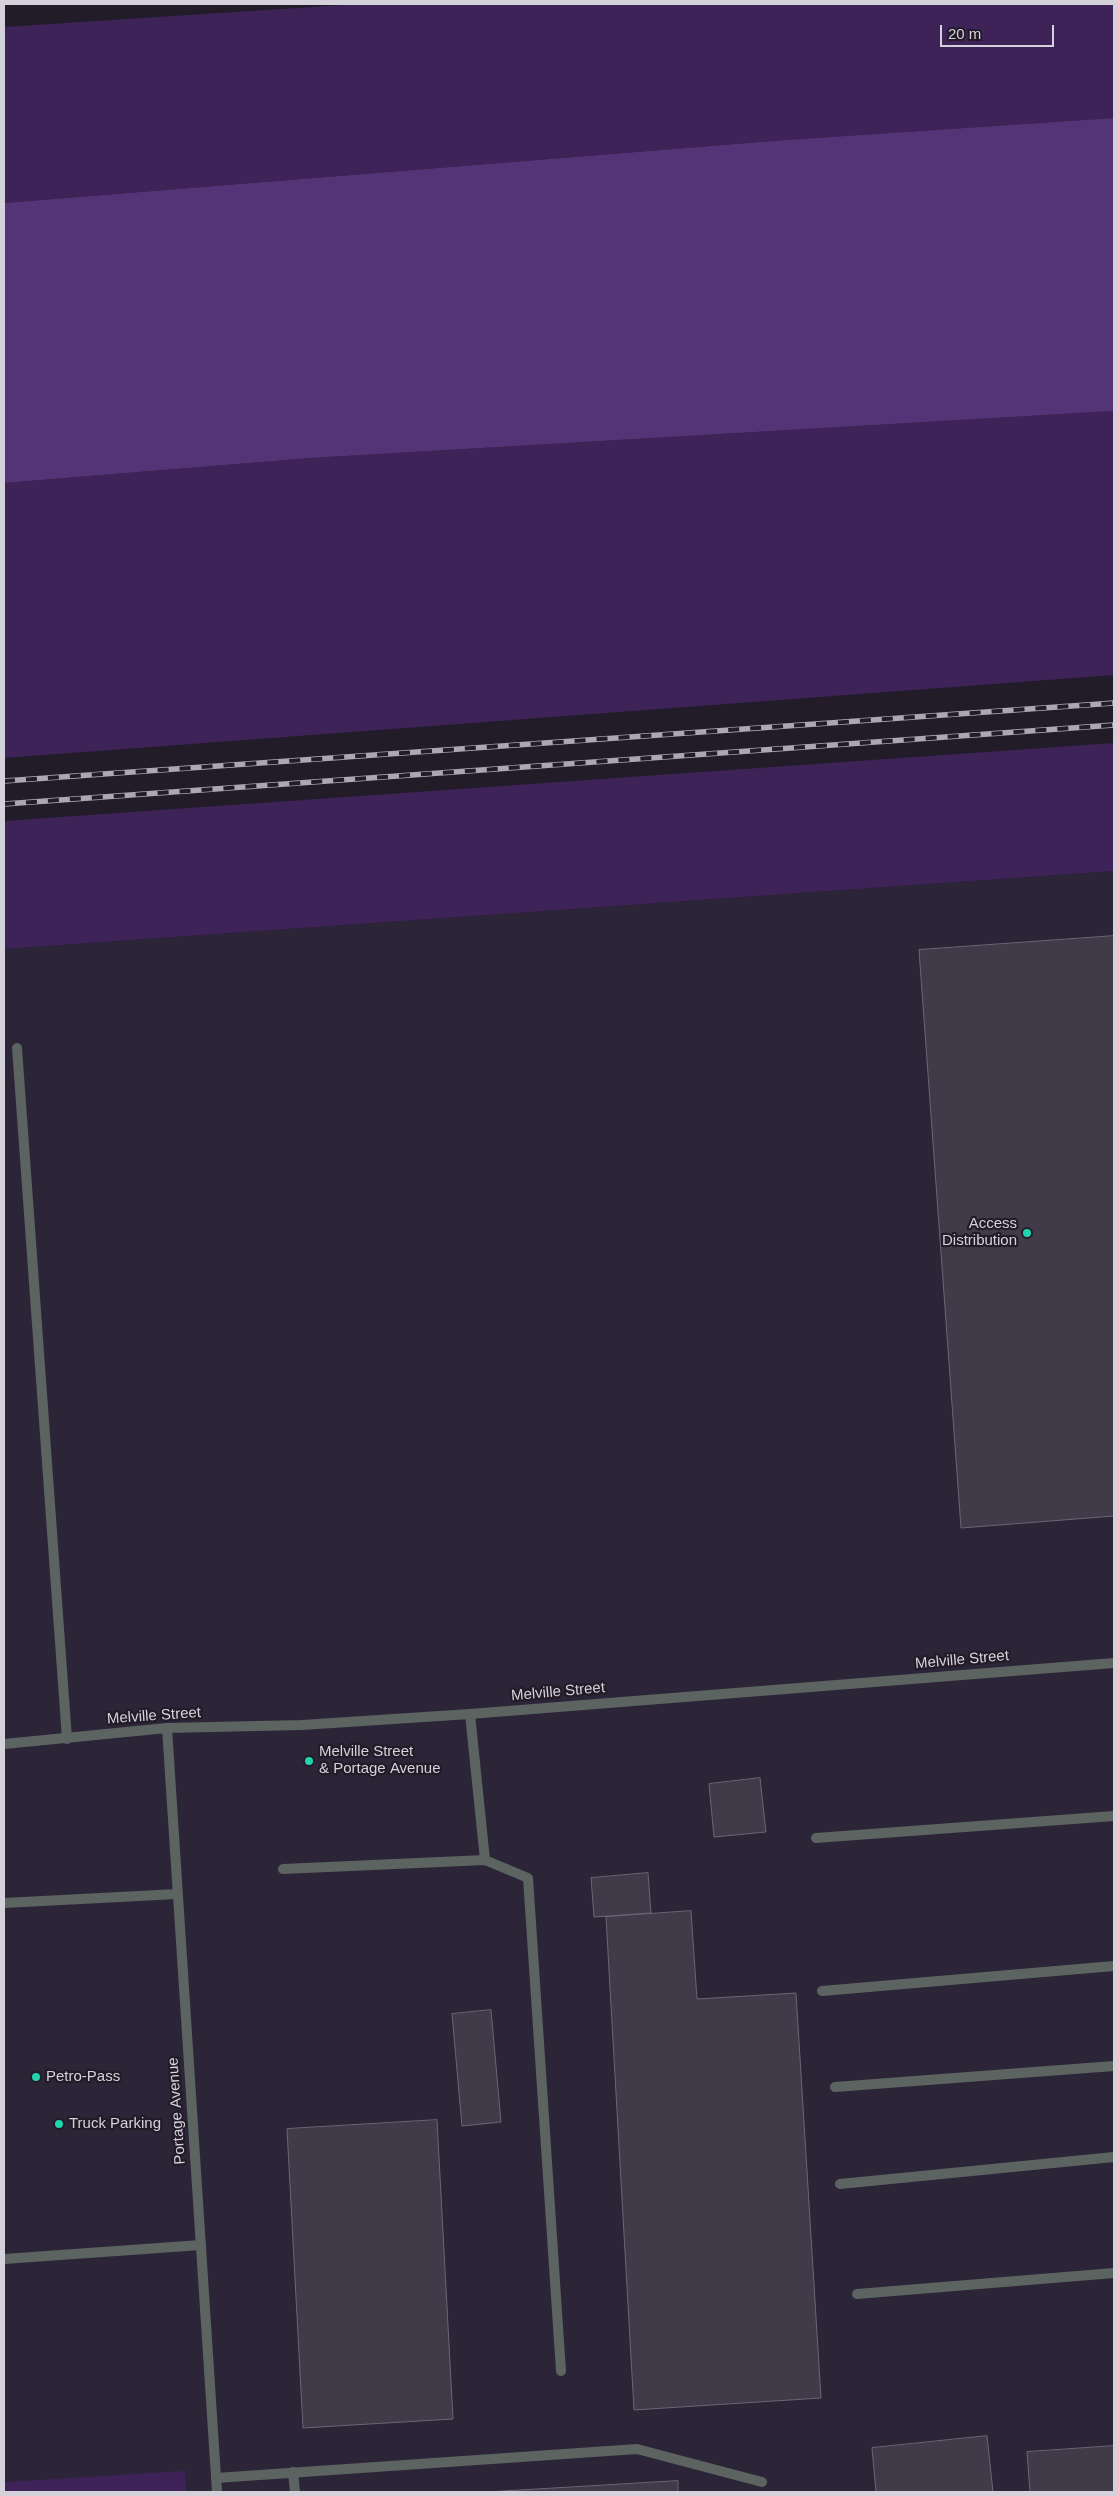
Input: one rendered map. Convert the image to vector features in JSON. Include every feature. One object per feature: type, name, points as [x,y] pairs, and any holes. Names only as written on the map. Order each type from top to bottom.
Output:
[{"type":"street","points":[[17,1048],[67,1739]]},
{"type":"street","name":"Melville Street","points":[[4,1744],[167,1728],[302,1725],[470,1714],[1114,1663]]},
{"type":"street","points":[[470,1714],[485,1860]]},
{"type":"street","name":"Portage Avenue","points":[[167,1728],[217,2492]]},
{"type":"street","points":[[816,1838],[1114,1816]]},
{"type":"street","points":[[283,1869],[485,1860],[528,1878],[561,2371]]},
{"type":"street","points":[[4,1903],[177,1894]]},
{"type":"street","points":[[822,1991],[1114,1966]]},
{"type":"street","points":[[835,2087],[1114,2066]]},
{"type":"street","points":[[840,2184],[1114,2157]]},
{"type":"street","points":[[4,2259],[201,2245]]},
{"type":"street","points":[[857,2294],[1114,2273]]},
{"type":"street","points":[[216,2478],[636,2449],[762,2482]]},
{"type":"street","points":[[293,2472],[295,2492]]},
{"type":"shaded area","points":[[358,4],[1114,4],[1114,118],[785,140],[4,203],[4,27]]},
{"type":"shaded area","points":[[1114,118],[1114,411],[311,458],[4,483],[4,203],[785,140]]},
{"type":"shaded area","points":[[1114,411],[1114,675],[4,758],[4,483],[311,458]]},
{"type":"shaded area","points":[[1114,743],[1114,871],[4,949],[4,821]]},
{"type":"shaded area","points":[[1114,871],[1114,2492],[4,2492],[4,949]]},
{"type":"shaded area","points":[[185,2471],[186,2492],[4,2492],[4,2482]]},
{"type":"building","name":"Access Distribution","points":[[1114,936],[1114,1516],[961,1528],[919,950]]},
{"type":"building","points":[[760,1778],[766,1832],[714,1837],[709,1784]]},
{"type":"building","points":[[648,1873],[651,1913],[594,1917],[591,1878]]},
{"type":"building","points":[[691,1911],[697,1999],[796,1993],[821,2398],[634,2410],[606,1917]]},
{"type":"building","points":[[491,2010],[501,2122],[462,2126],[452,2014]]},
{"type":"building","points":[[437,2120],[453,2419],[303,2428],[287,2129]]},
{"type":"building","points":[[987,2436],[993,2492],[876,2492],[872,2448]]},
{"type":"building","points":[[1114,2446],[1114,2492],[1030,2492],[1027,2452]]},
{"type":"building","points":[[678,2481],[678,2492],[487,2492]]},
{"type":"railway","points":[[4,781],[1114,703]]},
{"type":"railway","points":[[4,804],[1114,725]]},
{"type":"place","name":"Access Distribution","points":[[1027,1233]]},
{"type":"place","name":"Melville Street & Portage Avenue","points":[[309,1761]]},
{"type":"place","name":"Petro-Pass","points":[[36,2077]]},
{"type":"place","name":"Truck Parking","points":[[59,2124]]}]
